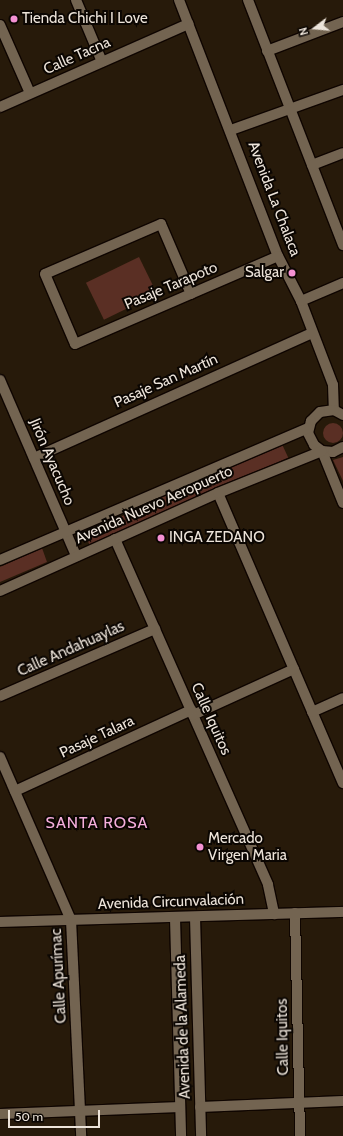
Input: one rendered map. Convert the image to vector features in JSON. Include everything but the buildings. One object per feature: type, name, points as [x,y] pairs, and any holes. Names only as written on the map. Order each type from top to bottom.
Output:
[{"type":"street","points":[[76,0],[102,62]]},
{"type":"street","name":"Avenida La Chalaca","points":[[179,0],[231,130],[278,256],[301,301],[333,385],[339,413]]},
{"type":"street","points":[[248,0],[312,165],[338,220],[343,245]]},
{"type":"street","points":[[267,51],[343,22]]},
{"type":"street","name":"Calle Tacna","points":[[0,107],[188,24]]},
{"type":"street","points":[[0,25],[30,93]]},
{"type":"street","points":[[231,130],[343,90]]},
{"type":"street","points":[[312,165],[343,153]]},
{"type":"street","name":"Pasaje Tarapoto","points":[[191,294],[161,224],[45,274],[75,344],[191,294],[278,256]]},
{"type":"street","points":[[301,301],[343,284]]},
{"type":"street","name":"Pasaje San Martín","points":[[34,458],[312,333]]},
{"type":"street","name":"Jirón Ayacucho","points":[[0,380],[76,556]]},
{"type":"street","points":[[339,413],[320,412],[310,421],[308,428],[311,442],[322,450],[343,503]]},
{"type":"street","name":"Avenida Nuevo Aeropuerto","points":[[0,560],[308,428]]},
{"type":"street","name":"Avenida Nuevo Aeropuerto","points":[[0,591],[218,492],[322,450],[333,452],[343,447]]},
{"type":"street","points":[[218,492],[343,783]]},
{"type":"street","name":"Calle Iquitos","points":[[115,539],[268,885],[274,914]]},
{"type":"street","name":"Calle Andahuaylas","points":[[0,696],[155,629]]},
{"type":"street","name":"Pasaje Talara","points":[[15,791],[192,712],[294,669]]},
{"type":"street","points":[[312,712],[343,698]]},
{"type":"street","name":"Calle Apurímac","points":[[0,758],[71,920],[81,1136]]},
{"type":"street","name":"Calle Iquitos","points":[[295,912],[300,1136]]},
{"type":"street","name":"Avenida Circunvalación","points":[[0,922],[175,918],[295,912],[343,912]]},
{"type":"street","name":"Avenida de la Alameda","points":[[195,917],[201,1136]]},
{"type":"street","name":"Avenida de la Alameda","points":[[175,918],[181,1136]]},
{"type":"street","points":[[200,1107],[343,1101]]},
{"type":"street","points":[[0,1114],[180,1107]]},
{"type":"shaded area","points":[[139,257],[157,294],[104,320],[86,283]]},
{"type":"shaded area","points":[[333,423],[340,426],[343,433],[340,440],[333,443],[326,440],[323,433],[326,426]]},
{"type":"shaded area","points":[[281,442],[288,457],[92,549],[84,534]]},
{"type":"shaded area","points":[[343,457],[343,481],[333,460]]},
{"type":"shaded area","points":[[42,548],[47,562],[0,582],[0,567]]},
{"type":"place","name":"Tienda Chichi I Love","points":[[14,19]]},
{"type":"place","name":"Salgar","points":[[292,273]]},
{"type":"place","name":"INGA ZEDANO","points":[[161,538]]},
{"type":"place","name":"Mercado Virgen Maria","points":[[200,847]]},
{"type":"district","name":"SANTA ROSA","points":[[97,823]]}]
